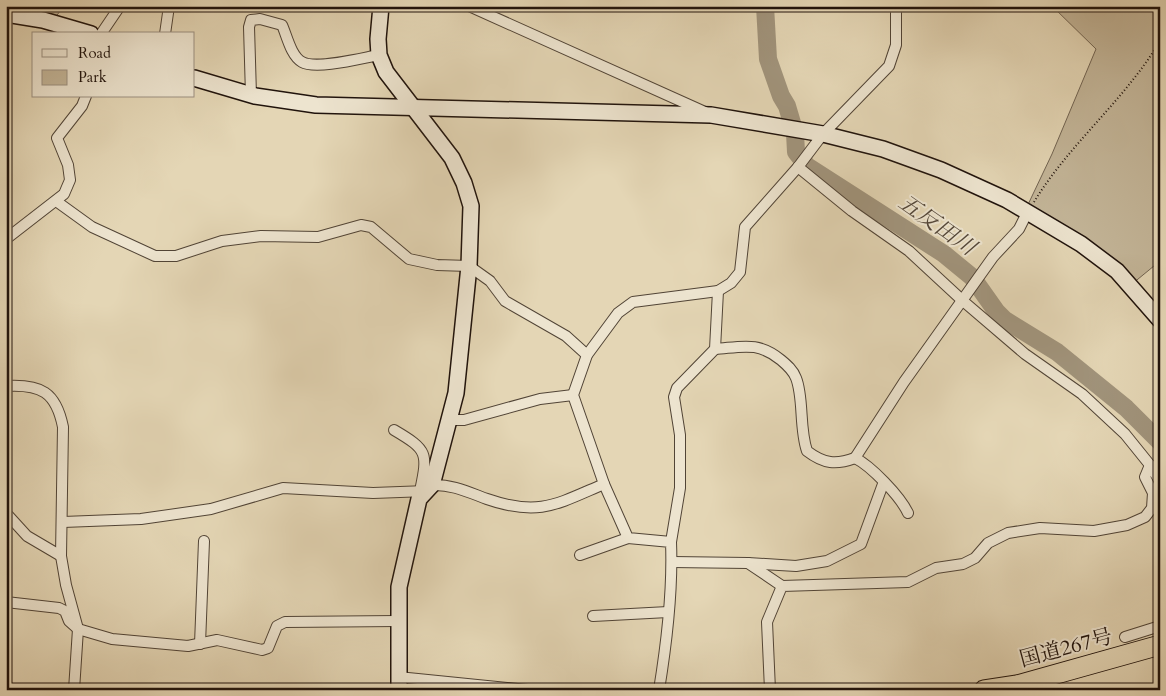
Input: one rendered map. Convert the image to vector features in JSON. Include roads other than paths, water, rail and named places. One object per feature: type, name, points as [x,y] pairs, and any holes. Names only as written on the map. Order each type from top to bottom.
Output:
[{"type":"highway","name":"国道267号","points":[[984,690],[1017,685],[1160,646]]},
{"type":"street","points":[[102,32],[120,6]]},
{"type":"street","points":[[165,32],[169,6]]},
{"type":"street","points":[[380,6],[379,55],[386,72],[452,158],[464,183],[471,206],[468,266],[456,393],[450,420],[426,489],[419,500],[403,562],[399,587],[397,621],[398,683],[528,690]]},
{"type":"street","points":[[469,6],[711,114]]},
{"type":"street","points":[[628,538],[604,484],[573,395],[587,355],[618,313],[633,302],[718,291],[731,283],[740,272],[745,227],[798,168],[823,134],[889,66],[896,45],[896,6]]},
{"type":"street","points":[[6,14],[42,20],[84,32]]},
{"type":"street","points":[[251,95],[249,27],[251,20],[260,18],[282,25],[294,53],[302,62],[316,65],[379,55]]},
{"type":"street","points":[[195,78],[251,95],[316,105],[413,109],[711,114],[823,134],[883,149],[941,170],[1007,200],[1081,244],[1117,271],[1160,320]]},
{"type":"street","points":[[6,239],[23,223],[64,194],[70,180],[68,165],[57,138],[82,106],[85,98]]},
{"type":"street","points":[[798,168],[852,211],[909,251],[963,302],[1025,354],[1082,394],[1125,434],[1150,465],[1160,482]]},
{"type":"street","points":[[56,201],[92,227],[155,256],[176,256],[222,241],[261,236],[318,237],[361,225],[371,227],[410,259],[437,265],[468,266],[490,281],[506,301],[566,336],[587,355]]},
{"type":"street","points":[[715,349],[760,347],[768,349],[791,369],[796,379],[803,440],[807,451],[829,463],[841,463],[855,458],[904,382],[963,302],[993,257],[1019,229],[1027,213]]},
{"type":"street","points":[[659,690],[666,652],[672,562],[671,542],[680,488],[680,435],[674,397],[677,388],[715,349],[718,291]]},
{"type":"street","points":[[6,386],[28,385],[44,391],[59,410],[63,427],[61,556],[66,585],[78,629],[74,690]]},
{"type":"street","points":[[450,420],[464,420],[540,399],[573,395]]},
{"type":"street","points":[[394,430],[411,440],[424,454],[426,462],[426,489]]},
{"type":"street","points":[[855,458],[865,462],[884,484],[902,500],[908,512]]},
{"type":"street","points":[[748,563],[782,586],[908,582],[936,568],[969,561],[975,558],[988,543],[1008,533],[1040,528],[1094,531],[1128,525],[1144,517],[1152,508],[1153,494],[1145,477],[1150,465]]},
{"type":"street","points":[[63,522],[141,520],[202,510],[283,488],[373,493],[426,489],[446,484],[508,506],[534,509],[552,507],[604,484]]},
{"type":"street","points":[[672,562],[796,566],[827,561],[861,544],[884,484]]},
{"type":"street","points":[[6,513],[27,536],[61,556]]},
{"type":"street","points":[[580,555],[628,538],[671,542]]},
{"type":"street","points":[[200,644],[204,541]]},
{"type":"street","points":[[770,690],[767,622],[782,586]]},
{"type":"street","points":[[6,602],[58,608],[65,611],[69,621],[78,629],[112,639],[188,646],[217,640],[262,650],[268,648],[277,626],[285,622],[397,621]]},
{"type":"street","points":[[593,616],[668,612]]},
{"type":"street","points":[[1125,637],[1160,626]]},
{"type":"waterway","name":"五反田川","points":[[765,6],[768,59],[781,96],[787,106],[795,133],[796,152],[807,166],[944,254],[972,277],[996,311],[1005,320],[1057,352],[1126,408],[1160,442]]}]
